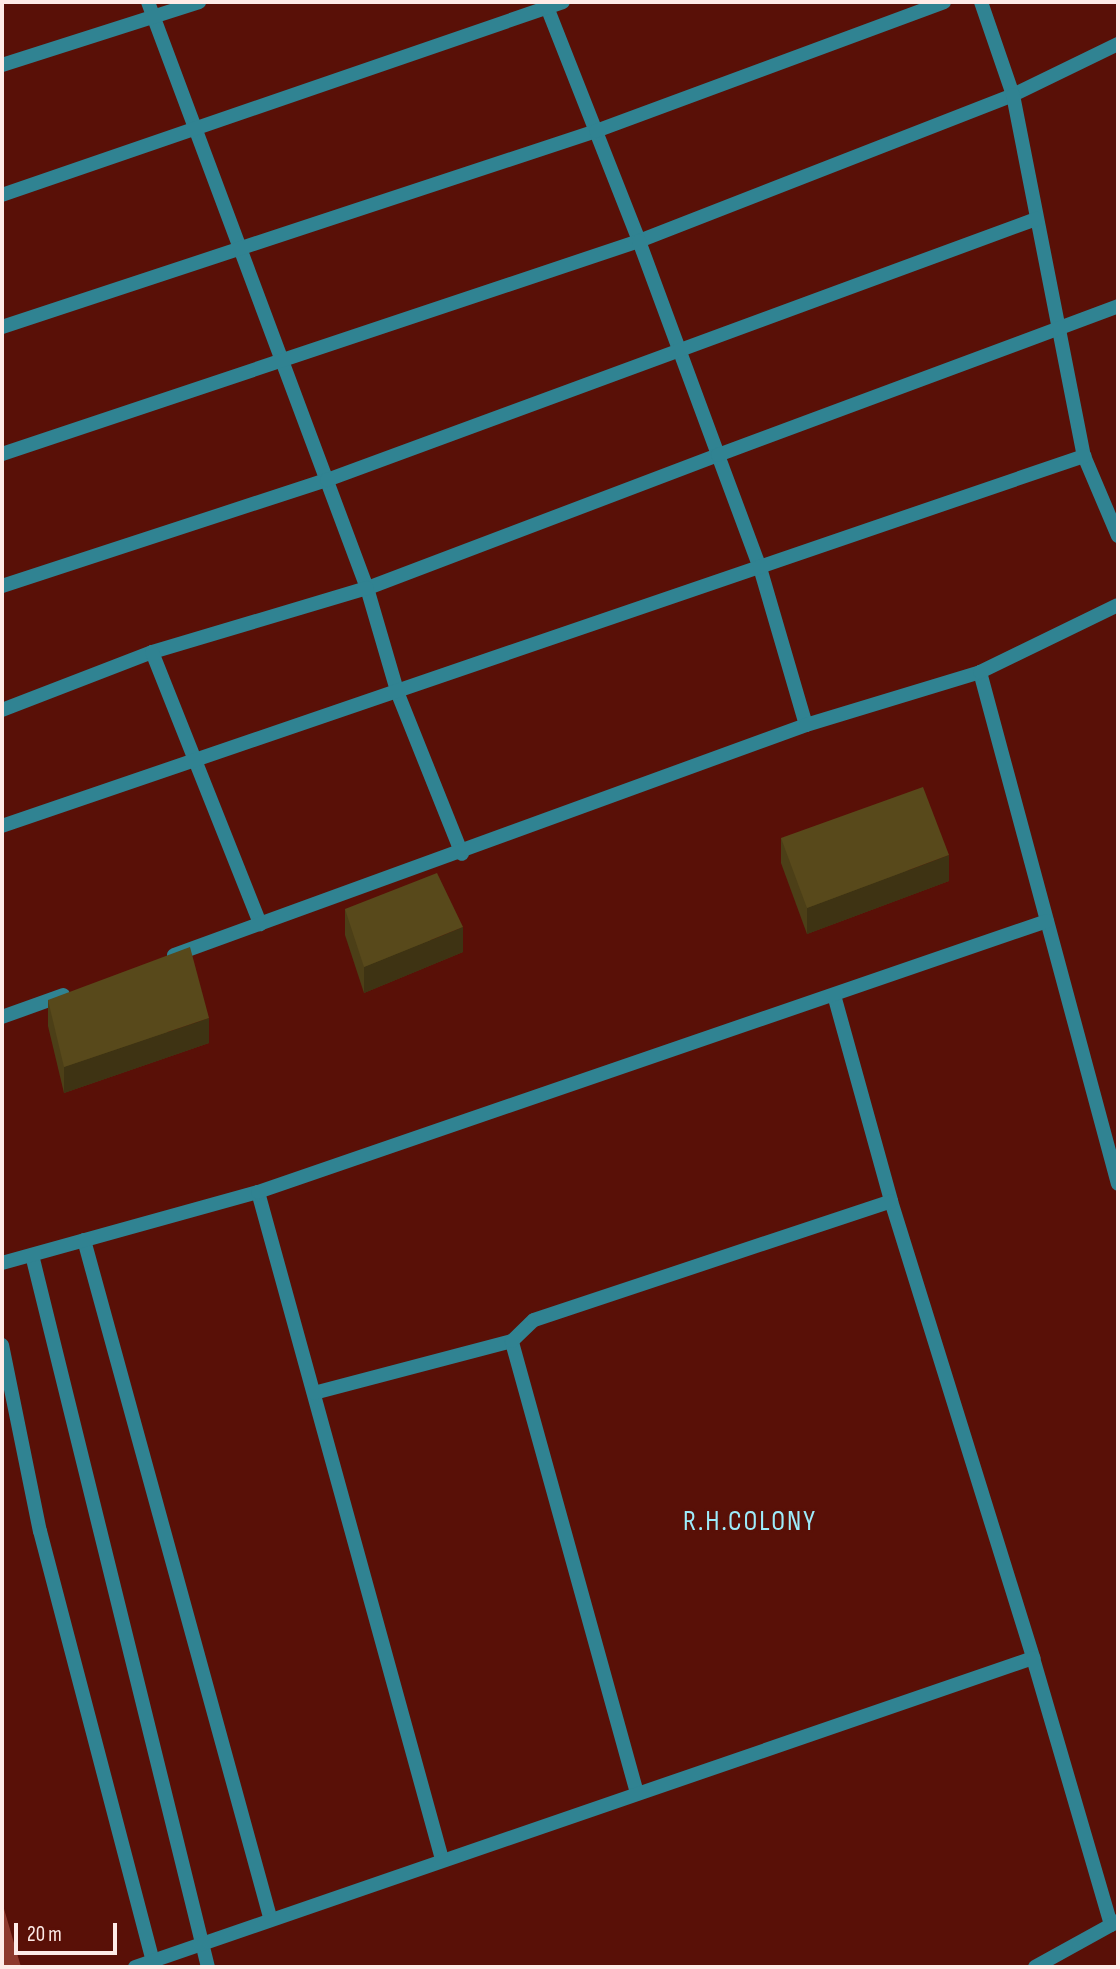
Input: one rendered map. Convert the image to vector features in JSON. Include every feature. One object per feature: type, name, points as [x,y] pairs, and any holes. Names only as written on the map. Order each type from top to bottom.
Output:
[{"type":"street","points":[[148,2],[199,127],[236,246],[285,361],[367,588],[398,694],[463,854]]},
{"type":"street","points":[[2,65],[153,19],[199,2]]},
{"type":"street","points":[[2,195],[546,5],[563,2]]},
{"type":"street","points":[[2,327],[236,246],[596,131],[944,2]]},
{"type":"street","points":[[981,2],[1013,95],[1084,456],[1118,536]]},
{"type":"street","points":[[546,5],[639,241],[676,352],[760,568],[806,725]]},
{"type":"street","points":[[2,454],[639,241],[1013,95],[1118,44]]},
{"type":"street","points":[[2,586],[327,480],[1036,219]]},
{"type":"street","points":[[2,710],[152,652],[367,588],[718,456],[1058,334],[1118,306]]},
{"type":"street","points":[[2,826],[398,694],[1084,456]]},
{"type":"street","points":[[157,961],[463,854],[806,725],[980,671],[1118,605]]},
{"type":"street","points":[[152,652],[193,763],[260,924]]},
{"type":"street","points":[[980,671],[1118,1184]]},
{"type":"street","points":[[2,1263],[258,1192],[1046,921]]},
{"type":"street","points":[[2,1017],[79,989]]},
{"type":"street","points":[[834,995],[891,1201],[1115,1923],[1035,1967]]},
{"type":"street","points":[[258,1192],[442,1859]]},
{"type":"street","points":[[314,1393],[512,1341],[534,1320],[891,1201]]},
{"type":"street","points":[[84,1241],[271,1917]]},
{"type":"street","points":[[32,1255],[208,1967]]},
{"type":"street","points":[[512,1341],[637,1793]]},
{"type":"street","points":[[2,1345],[40,1531],[152,1957]]},
{"type":"street","points":[[135,1967],[152,1957],[1033,1658]]},
{"type":"shaded area","points":[[2,1902],[21,1967],[2,1967]]},
{"type":"building","points":[[923,787],[949,855],[807,908],[781,838]]},
{"type":"building","points":[[437,873],[463,927],[364,967],[345,909]]},
{"type":"building","points":[[190,947],[209,1018],[64,1067],[48,1000]]},
{"type":"district","name":"R.H.COLONY","points":[[750,1522]]}]
